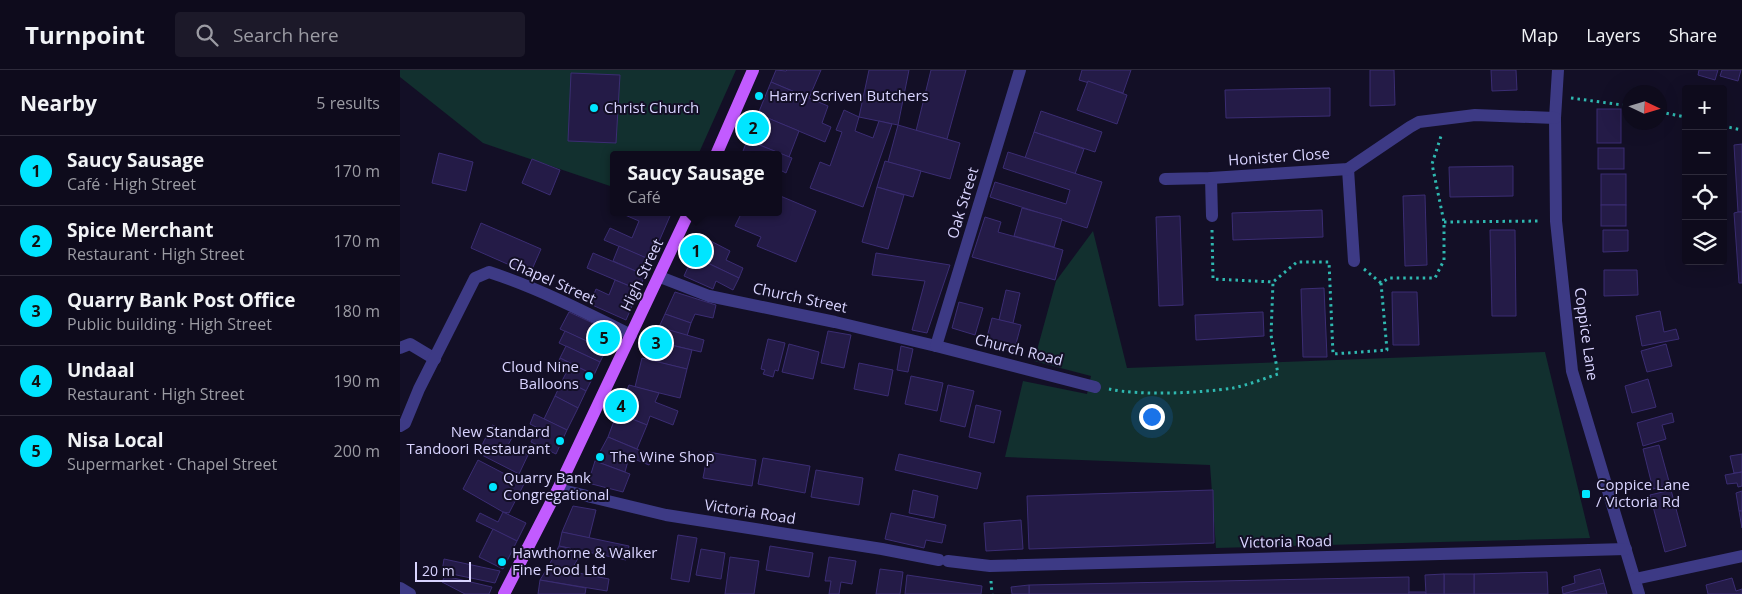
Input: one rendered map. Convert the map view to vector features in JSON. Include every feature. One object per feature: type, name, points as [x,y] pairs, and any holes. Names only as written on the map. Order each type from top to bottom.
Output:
[{"type":"main road","points":[[718,151],[754,70]]},
{"type":"main road","name":"High Street","points":[[504,594],[558,489],[687,216]]},
{"type":"street","name":"Oak Street","points":[[936,346],[1020,70]]},
{"type":"street","name":"Coppice Lane","points":[[1558,70],[1555,96],[1556,221],[1572,371],[1639,594]]},
{"type":"street","name":"Honister Close","points":[[1165,179],[1211,178],[1348,169],[1419,122],[1475,115],[1555,118]]},
{"type":"street","name":"Honister Close","points":[[1348,169],[1354,261]]},
{"type":"street","name":"Honister Close","points":[[1211,178],[1212,216]]},
{"type":"street","name":"Chapel Street","points":[[400,426],[404,423],[476,278],[490,272],[560,301],[631,334]]},
{"type":"street","name":"Church Street","points":[[660,276],[709,296],[835,322],[936,346]]},
{"type":"street","points":[[400,348],[410,344],[435,359]]},
{"type":"street","name":"Church Road","points":[[936,346],[1095,386]]},
{"type":"street","name":"Victoria Road","points":[[558,489],[666,516],[882,549],[944,561],[990,566],[1626,549]]},
{"type":"street","points":[[1635,579],[1742,556]]},
{"type":"street","points":[[400,588],[410,594]]},
{"type":"path","points":[[1555,96],[1622,105]]},
{"type":"path","points":[[1667,113],[1682,116]]},
{"type":"path","points":[[1727,127],[1742,130]]},
{"type":"path","points":[[1444,222],[1530,221]]},
{"type":"path","points":[[1095,386],[1123,392],[1183,392],[1234,388],[1278,374],[1271,335],[1273,282]]},
{"type":"green space","points":[[400,70],[736,70],[700,151],[610,151],[610,186],[483,143],[400,77]]},
{"type":"green space","points":[[1093,231],[1127,368],[1545,352],[1590,538],[1216,548],[1210,465],[1005,457],[1023,381],[1087,394],[1091,376],[1034,361],[1056,281]]},
{"type":"building","points":[[776,70],[821,70],[809,98],[771,82]]},
{"type":"building","points":[[869,70],[909,70],[898,125],[859,117]]},
{"type":"building","points":[[931,70],[966,70],[947,139],[916,131]]},
{"type":"building","points":[[1082,70],[1131,70],[1123,93],[1079,80]]},
{"type":"building","points":[[1370,70],[1394,70],[1395,105],[1370,106]]},
{"type":"building","points":[[1491,70],[1516,70],[1517,90],[1492,91]]},
{"type":"building","points":[[1699,70],[1718,70],[1715,80],[1698,75]]},
{"type":"building","points":[[1722,70],[1741,70],[1738,81],[1720,76]]},
{"type":"building","name":"Christ Church","points":[[571,73],[620,75],[616,143],[568,141]]},
{"type":"building","points":[[1088,81],[1127,95],[1117,124],[1077,110]]},
{"type":"building","points":[[771,82],[828,106],[822,123],[831,127],[825,142],[758,114]]},
{"type":"building","points":[[1330,88],[1330,116],[1226,118],[1225,90]]},
{"type":"building","points":[[1597,109],[1621,109],[1621,143],[1597,143]]},
{"type":"building","points":[[844,110],[859,117],[855,131],[873,138],[879,121],[892,124],[863,207],[810,188],[820,162],[830,166],[842,132],[836,130]]},
{"type":"building","points":[[1041,111],[1102,132],[1095,152],[1034,132]]},
{"type":"building","points":[[758,114],[799,131],[789,157],[782,154],[782,151],[774,151],[747,140]]},
{"type":"building","points":[[898,125],[960,143],[950,179],[888,162]]},
{"type":"building","points":[[1034,132],[1084,149],[1075,174],[1025,158]]},
{"type":"building","points":[[747,140],[774,151],[743,151]]},
{"type":"building","points":[[1742,144],[1742,212],[1738,212],[1734,145]]},
{"type":"building","points":[[1598,148],[1624,148],[1624,169],[1598,169]]},
{"type":"building","points":[[1008,152],[1102,182],[1087,228],[990,197],[995,182],[1066,204],[1070,190],[1003,168]]},
{"type":"building","points":[[439,153],[473,162],[466,191],[432,183]]},
{"type":"building","points":[[782,154],[792,158],[786,173],[782,171]]},
{"type":"building","points":[[532,159],[560,170],[550,195],[522,183]]},
{"type":"building","points":[[885,161],[921,171],[913,197],[877,187]]},
{"type":"building","points":[[1513,166],[1513,196],[1450,197],[1449,167]]},
{"type":"building","points":[[1601,174],[1626,174],[1626,205],[1601,205]]},
{"type":"building","points":[[877,187],[904,195],[888,249],[862,242]]},
{"type":"building","points":[[1425,195],[1427,265],[1405,266],[1403,196]]},
{"type":"building","points":[[782,197],[816,211],[796,262],[757,246],[761,237],[735,226],[740,216],[782,216]]},
{"type":"building","points":[[1601,205],[1626,205],[1626,226],[1601,226]]},
{"type":"building","points":[[1022,208],[1062,219],[1054,247],[1014,236]]},
{"type":"building","points":[[1322,210],[1323,237],[1233,240],[1232,213]]},
{"type":"building","points":[[1742,212],[1742,283],[1739,283],[1734,213]]},
{"type":"building","points":[[627,216],[670,216],[651,260],[604,240],[610,228],[632,238],[639,221]]},
{"type":"building","points":[[1180,216],[1183,305],[1159,306],[1156,217]]},
{"type":"building","points":[[985,217],[1001,222],[998,232],[1063,250],[1055,280],[972,257]]},
{"type":"building","points":[[481,223],[541,249],[530,274],[471,248]]},
{"type":"building","points":[[1490,230],[1515,230],[1516,316],[1492,316]]},
{"type":"building","points":[[1603,230],[1628,230],[1628,251],[1603,252]]},
{"type":"building","points":[[703,237],[730,251],[726,260],[743,268],[739,278],[693,256]]},
{"type":"building","points":[[619,246],[651,260],[645,275],[613,261]]},
{"type":"building","points":[[593,253],[645,275],[639,290],[587,268]]},
{"type":"building","points":[[876,253],[950,265],[927,333],[912,330],[925,281],[872,275]]},
{"type":"building","points":[[693,256],[739,278],[733,290],[716,281],[713,289],[684,276]]},
{"type":"building","points":[[1604,270],[1637,270],[1638,295],[1604,296]]},
{"type":"building","points":[[615,280],[639,290],[626,320],[590,304],[596,289],[609,295]]},
{"type":"building","points":[[1324,288],[1327,357],[1303,357],[1301,289]]},
{"type":"building","points":[[1006,290],[1020,293],[1013,323],[999,320]]},
{"type":"building","points":[[675,292],[716,305],[713,318],[695,314],[691,323],[665,314]]},
{"type":"building","points":[[1392,292],[1417,292],[1419,345],[1393,345]]},
{"type":"building","points":[[959,302],[983,308],[975,335],[952,328]]},
{"type":"building","points":[[1660,311],[1664,332],[1676,329],[1679,339],[1642,346],[1636,316]]},
{"type":"building","points":[[569,312],[614,333],[606,350],[560,329]]},
{"type":"building","points":[[1263,312],[1264,336],[1196,340],[1195,315]]},
{"type":"building","points":[[665,314],[691,323],[687,336],[659,327]]},
{"type":"building","points":[[992,318],[1021,325],[1014,351],[985,345]]},
{"type":"building","points":[[659,327],[704,340],[701,352],[654,341]]},
{"type":"building","points":[[565,331],[606,350],[600,362],[559,343]]},
{"type":"building","points":[[828,331],[851,335],[844,368],[821,363]]},
{"type":"building","points":[[768,339],[785,343],[778,371],[775,370],[773,377],[763,374],[765,370],[761,369]]},
{"type":"building","points":[[654,341],[692,350],[687,369],[649,360]]},
{"type":"building","points":[[789,344],[819,352],[813,379],[782,372]]},
{"type":"building","points":[[1666,344],[1672,366],[1647,372],[1641,351]]},
{"type":"building","points":[[566,346],[600,362],[594,375],[560,358]]},
{"type":"building","points":[[901,346],[913,349],[908,372],[897,370]]},
{"type":"building","points":[[560,358],[594,375],[586,391],[563,379],[566,373],[556,368]]},
{"type":"building","points":[[642,358],[687,369],[680,398],[635,387]]},
{"type":"building","points":[[859,363],[893,370],[888,396],[854,389]]},
{"type":"building","points":[[911,376],[943,383],[937,411],[905,404]]},
{"type":"building","points":[[563,379],[586,391],[578,408],[555,396]]},
{"type":"building","points":[[1648,379],[1656,407],[1632,413],[1625,386]]},
{"type":"building","points":[[629,385],[659,393],[655,402],[678,411],[673,425],[650,416],[647,425],[617,413]]},
{"type":"building","points":[[948,385],[974,391],[965,427],[940,421]]},
{"type":"building","points":[[555,396],[578,408],[567,430],[544,419]]},
{"type":"building","points":[[976,405],[1001,411],[994,443],[969,437]]},
{"type":"building","points":[[617,413],[647,425],[637,449],[608,437]]},
{"type":"building","points":[[1672,413],[1674,422],[1662,425],[1666,439],[1643,446],[1637,423]]},
{"type":"building","points":[[534,414],[567,430],[556,454],[531,442],[538,428],[530,424]]},
{"type":"building","points":[[492,425],[514,434],[508,445],[528,455],[519,474],[478,453]]},
{"type":"building","points":[[608,437],[653,456],[649,465],[629,457],[625,472],[595,461]]},
{"type":"building","points":[[1659,445],[1670,485],[1653,489],[1643,449]]},
{"type":"building","points":[[708,452],[756,460],[752,486],[703,478]]},
{"type":"building","points":[[899,454],[981,473],[977,489],[895,470]]},
{"type":"building","points":[[1742,454],[1742,472],[1734,473],[1730,456]]},
{"type":"building","points":[[763,458],[810,466],[805,493],[758,484]]},
{"type":"building","name":"Quarry Bank Congregational","points":[[478,460],[524,484],[509,513],[503,512],[463,489]]},
{"type":"building","points":[[595,461],[630,474],[623,492],[588,483]]},
{"type":"building","points":[[816,470],[863,478],[859,505],[811,497]]},
{"type":"building","points":[[1742,472],[1742,486],[1738,487],[1737,483],[1727,484],[1725,475]]},
{"type":"building","points":[[913,490],[938,496],[934,518],[909,513]]},
{"type":"building","points":[[1213,490],[1214,543],[1029,549],[1027,496]]},
{"type":"building","points":[[1671,490],[1686,546],[1665,552],[1650,495]]},
{"type":"building","points":[[1742,491],[1742,511],[1739,511],[1736,493]]},
{"type":"building","points":[[573,506],[596,510],[589,538],[562,532]]},
{"type":"building","points":[[1739,511],[1742,511],[1742,528]]},
{"type":"building","points":[[503,512],[526,523],[517,541],[476,521],[480,513],[498,522]]},
{"type":"building","points":[[891,513],[946,525],[942,543],[926,540],[924,548],[885,539]]},
{"type":"building","points":[[1021,520],[1023,549],[986,551],[984,523]]},
{"type":"building","points":[[493,529],[517,541],[503,569],[479,557]]},
{"type":"building","points":[[562,532],[629,546],[626,560],[559,546]]},
{"type":"building","points":[[678,535],[697,538],[689,582],[671,579]]},
{"type":"building","points":[[559,546],[582,551],[571,571],[548,567]]},
{"type":"building","points":[[770,546],[813,553],[809,577],[766,570]]},
{"type":"building","points":[[701,549],[725,553],[721,579],[696,575]]},
{"type":"building","points":[[730,557],[759,561],[754,594],[725,594]]},
{"type":"building","points":[[829,557],[856,561],[852,584],[841,582],[839,594],[829,594],[831,581],[825,581]]},
{"type":"building","points":[[444,559],[500,571],[495,583],[442,572]]},
{"type":"building","points":[[548,567],[609,579],[607,591],[540,580]]},
{"type":"building","points":[[880,569],[903,572],[900,594],[876,594]]},
{"type":"building","points":[[1600,569],[1604,583],[1563,594],[1562,587],[1575,583],[1574,576]]},
{"type":"building","points":[[1547,572],[1548,594],[1474,594],[1474,574]]},
{"type":"building","points":[[1444,574],[1474,574],[1474,594],[1444,594]]},
{"type":"building","points":[[1444,574],[1444,594],[1426,594],[1425,575]]},
{"type":"building","points":[[907,575],[982,586],[981,594],[905,594]]},
{"type":"building","points":[[445,576],[492,587],[489,594],[465,594],[442,582]]},
{"type":"building","points":[[1409,577],[1409,594],[1029,594],[1029,585]]},
{"type":"building","points":[[1732,578],[1736,591],[1742,589],[1742,594],[1708,594],[1706,585]]},
{"type":"building","points":[[540,580],[586,588],[585,594],[538,594]]},
{"type":"building","points":[[1604,583],[1607,594],[1563,594]]},
{"type":"building","points":[[1029,585],[1029,594],[1012,594],[1011,587]]},
{"type":"building","points":[[1409,592],[1425,592],[1426,594],[1409,594]]},
{"type":"place","name":"Harry Scriven Butchers","points":[[759,96]]},
{"type":"place","name":"Christ Church","points":[[594,108]]},
{"type":"place","name":"Spice Merchant","points":[[753,128]]},
{"type":"place","name":"Saucy Sausage","points":[[696,251]]},
{"type":"place","name":"Nisa Local","points":[[604,338]]},
{"type":"place","name":"Quarry Bank Post Office","points":[[656,343]]},
{"type":"place","name":"Cloud Nine Balloons","points":[[589,376]]},
{"type":"place","name":"Undaal","points":[[621,406]]},
{"type":"place","name":"New Standard Tandoori Restaurant","points":[[560,441]]},
{"type":"place","name":"The Wine Shop","points":[[600,457]]},
{"type":"place","name":"Quarry Bank Congregational","points":[[493,487]]},
{"type":"place","name":"Coppice Lane / Victoria Rd","points":[[1586,494]]},
{"type":"place","name":"Hawthorne & Walker Fine Food Ltd","points":[[502,562]]}]
